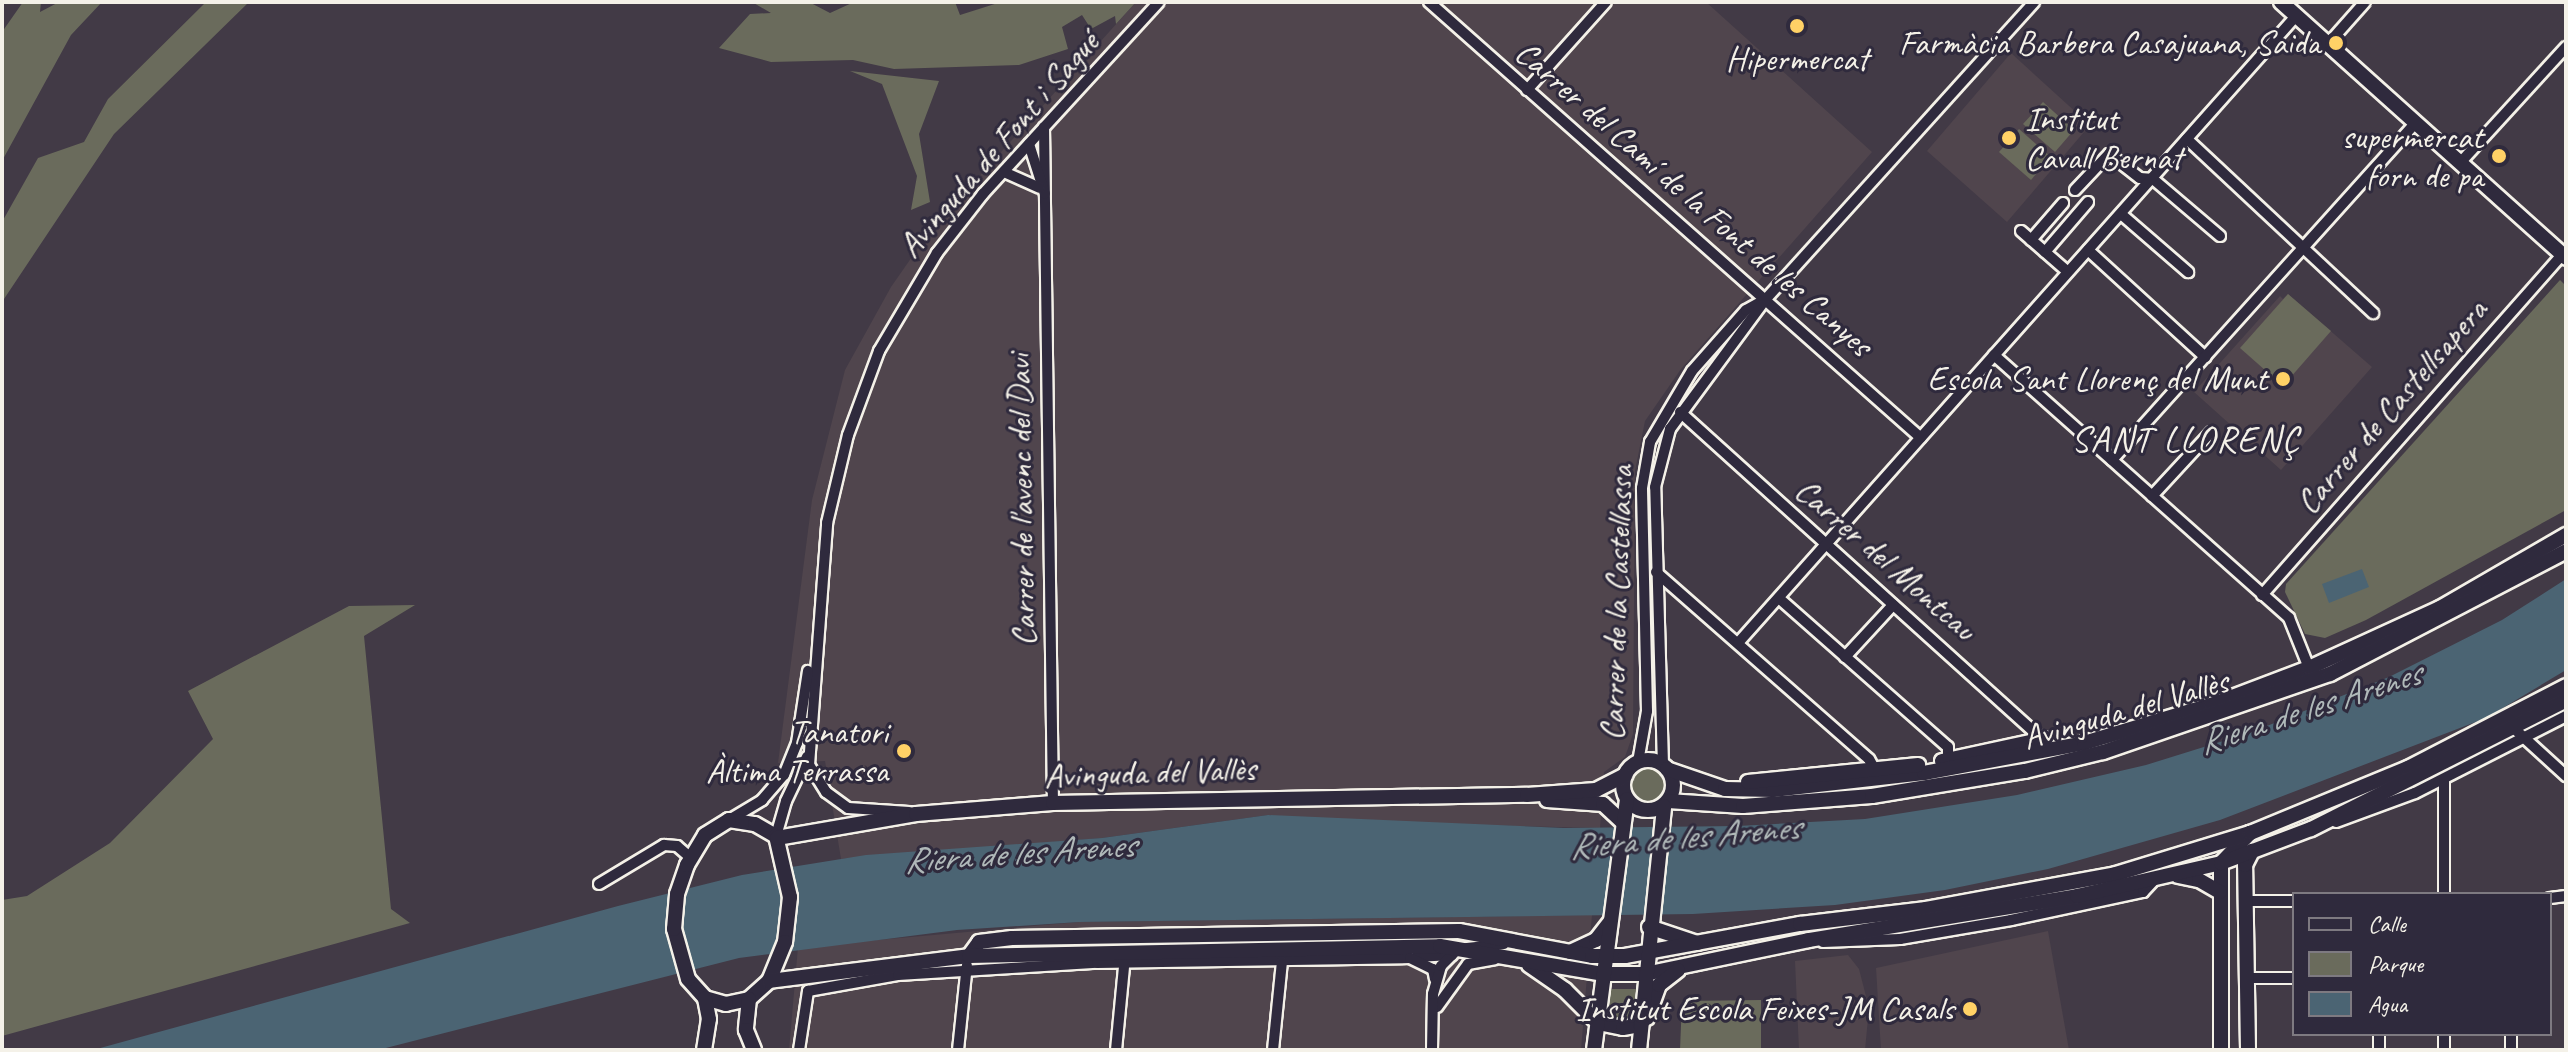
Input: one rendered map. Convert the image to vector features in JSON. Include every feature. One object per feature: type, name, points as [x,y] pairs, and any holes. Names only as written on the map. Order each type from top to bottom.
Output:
[{"type":"main road","points":[[2281,2],[2564,256]]},
{"type":"main road","name":"Avinguda del Vallès","points":[[1665,767],[1725,789],[1872,781],[2048,745],[2211,705],[2312,674],[2440,608],[2566,535]]},
{"type":"main road","name":"Avinguda del Vallès","points":[[1666,804],[1743,806],[1817,801],[2025,771],[2158,735],[2435,623],[2566,551]]},
{"type":"main road","points":[[968,963],[979,942],[1043,937],[1459,931],[1570,952],[1606,956],[1646,955],[1800,924],[2069,884],[2250,833],[2408,768],[2515,729],[2566,686]]},
{"type":"main road","points":[[769,981],[968,963],[1125,957],[1454,952],[1474,952],[1603,974],[1645,974],[1809,940],[1931,923],[2154,880],[2221,863],[2311,829],[2515,729],[2566,700]]},
{"type":"main road","name":"Avinguda del Vallès","points":[[1725,789],[1738,783],[1875,770],[2048,745]]},
{"type":"main road","points":[[1594,1050],[1592,1020],[1606,956],[1626,797],[1625,775],[1638,762],[1665,767],[1673,782],[1660,823],[1640,1048]]},
{"type":"main road","name":"Avinguda del Vallès","points":[[778,841],[916,814],[1053,803],[1527,795],[1596,790],[1625,775]]},
{"type":"main road","name":"Avinguda del Vallès","points":[[1527,795],[1603,804],[1626,797]]},
{"type":"main road","points":[[1626,797],[1645,811],[1666,804]]},
{"type":"main road","points":[[1603,804],[1621,823]]},
{"type":"main road","points":[[704,1050],[709,1019],[705,998],[684,973],[676,947],[675,905],[691,858],[705,835],[729,820],[755,824],[778,841],[790,897],[778,964],[769,981],[749,999],[726,1004],[705,998]]},
{"type":"main road","points":[[2221,1050],[2221,863],[2250,833]]},
{"type":"main road","points":[[2248,1050],[2245,865],[2252,851]]},
{"type":"main road","points":[[2173,876],[2199,880],[2220,892]]},
{"type":"main road","points":[[1570,952],[1596,940],[1610,922]]},
{"type":"main road","points":[[1649,927],[1704,944]]},
{"type":"main road","points":[[1521,960],[1565,990],[1592,1020],[1623,1028],[1640,1025],[1649,1011]]},
{"type":"main road","points":[[1640,1048],[1659,985],[1686,966]]},
{"type":"main road","points":[[749,999],[746,1030],[754,1050]]},
{"type":"street","name":"Avinguda de Font i Sagué","points":[[808,755],[817,614],[834,487],[872,368],[916,283],[1004,172],[1159,2]]},
{"type":"street","name":"Carrer del Camí de la Font de les Canyes","points":[[1429,2],[1921,438]]},
{"type":"street","points":[[1527,90],[1606,2]]},
{"type":"street","name":"Carrer de la Castellassa","points":[[1665,767],[1656,572],[1656,469],[1680,412],[1766,299],[2034,2]]},
{"type":"street","points":[[2327,45],[2365,2]]},
{"type":"street","points":[[1738,643],[1781,600],[2296,16]]},
{"type":"street","points":[[2460,163],[2566,47]]},
{"type":"street","points":[[2112,460],[2415,123]]},
{"type":"street","name":"Carrer de l'avenc del Davi","points":[[1044,127],[1053,803]]},
{"type":"street","points":[[2187,139],[2373,313]]},
{"type":"street","name":"Carrer de l'avenc del Davi","points":[[1029,144],[1043,192]]},
{"type":"street","points":[[2075,190],[2109,154],[2140,178],[2153,179],[2220,236]]},
{"type":"street","points":[[1004,172],[1043,192]]},
{"type":"street","points":[[2045,252],[2088,202]]},
{"type":"street","points":[[2031,240],[2063,203]]},
{"type":"street","points":[[2121,214],[2188,272]]},
{"type":"street","points":[[2021,231],[2068,272]]},
{"type":"street","points":[[2088,250],[2205,357]]},
{"type":"street","name":"Carrer de Castellsapera","points":[[2262,595],[2564,256]]},
{"type":"street","name":"Carrer de la Castellassa","points":[[1638,762],[1647,711],[1642,488],[1650,442],[1692,371],[1746,310],[1766,299]]},
{"type":"street","points":[[1994,355],[2152,496],[2190,524],[2289,618],[2312,674]]},
{"type":"street","name":"Carrer del Montcau","points":[[1680,412],[2048,745]]},
{"type":"street","points":[[2152,496],[2211,432]]},
{"type":"street","points":[[1656,572],[1869,759],[1875,770]]},
{"type":"street","points":[[1781,600],[1948,747],[1948,760]]},
{"type":"street","points":[[1845,657],[1893,605]]},
{"type":"street","points":[[729,820],[772,791],[790,762],[817,614]]},
{"type":"street","points":[[2311,829],[2444,779],[2515,729],[2566,716]]},
{"type":"street","points":[[2515,729],[2566,776]]},
{"type":"street","points":[[808,755],[819,783],[848,808],[916,814]]},
{"type":"street","points":[[778,841],[786,801],[808,755]]},
{"type":"street","points":[[2444,779],[2444,892]]},
{"type":"street","points":[[599,884],[664,845],[677,846],[691,858]]},
{"type":"street","points":[[2245,901],[2292,901]]},
{"type":"street","points":[[1116,1050],[1125,957],[1138,941],[1200,935]]},
{"type":"street","points":[[1043,937],[1057,942],[1116,942],[1125,957]]},
{"type":"street","points":[[1125,957],[1282,961],[1410,958],[1522,943]]},
{"type":"street","points":[[1435,979],[1454,952]]},
{"type":"street","points":[[1437,1007],[1468,964],[1505,957]]},
{"type":"street","points":[[1410,958],[1426,963],[1435,979],[1437,1007],[1432,1050]]},
{"type":"street","points":[[1273,1050],[1282,961]]},
{"type":"street","points":[[799,1050],[805,995],[816,987],[968,963],[958,1050]]},
{"type":"street","points":[[2247,978],[2292,978]]},
{"type":"shaded area","points":[[1136,2],[1706,2],[1872,152],[1681,369],[1645,421],[1635,471],[1633,734],[1625,757],[1604,772],[1600,828],[1311,821],[1268,815],[1102,838],[841,859],[825,761],[778,763],[812,500],[845,370],[891,287],[930,231]]},
{"type":"shaded area","name":"Institut Cavall Bernat","points":[[2011,53],[2090,125],[2007,222],[1927,151]]},
{"type":"shaded area","name":"Escola Sant Llorenç del Munt","points":[[2288,294],[2372,367],[2281,470],[2194,392],[2280,296],[2283,299]]},
{"type":"shaded area","points":[[1592,915],[1581,1050],[789,1050],[798,947],[1079,922]]},
{"type":"shaded area","name":"Institut Escola Feixes-JM Casals","points":[[2048,931],[2069,1050],[1881,1050],[1876,968]]},
{"type":"shaded area","points":[[1848,955],[1859,969],[1869,1008],[1865,1050],[1799,1050],[1795,961]]},
{"type":"green space","points":[[23,2],[41,2],[40,12],[59,2],[102,2],[71,35],[2,161],[2,32]]},
{"type":"green space","points":[[206,2],[249,2],[114,134],[2,302],[2,222],[38,158],[84,142],[108,99]]},
{"type":"green space","points":[[752,2],[809,2],[830,13],[854,2],[955,2],[960,15],[1001,2],[1136,2],[1116,24],[1115,16],[1091,29],[1082,15],[1062,27],[1068,49],[1019,65],[894,69],[853,60],[771,62],[719,48],[750,14],[771,13]]},
{"type":"green space","points":[[850,71],[939,81],[919,134],[930,202],[911,210],[917,176],[882,84]]},
{"type":"green space","points":[[2043,102],[2074,130],[2055,152],[2023,124]]},
{"type":"green space","points":[[2019,129],[2051,157],[2031,180],[1999,152]]},
{"type":"green space","points":[[2560,280],[2566,286],[2566,510],[2366,620],[2325,638],[2305,634],[2285,592],[2286,584]]},
{"type":"green space","points":[[2288,294],[2331,331],[2283,386],[2240,348]]},
{"type":"green space","points":[[415,605],[364,636],[391,909],[410,923],[2,1036],[2,900],[27,896],[110,843],[213,739],[188,691],[349,606]]},
{"type":"green space","points":[[1649,767],[1662,772],[1667,785],[1662,798],[1649,803],[1636,798],[1631,785],[1636,772]]},
{"type":"green space","points":[[1609,989],[1636,989],[1635,1012],[1628,1020],[1609,1016]]},
{"type":"green space","points":[[1761,1000],[1761,1050],[1680,1050],[1682,1001]]},
{"type":"water","points":[[2362,569],[2369,587],[2329,603],[2322,584]]},
{"type":"water","name":"Riera de les Arenes","points":[[2566,579],[2566,670],[2486,718],[2220,820],[2048,869],[1945,890],[1835,905],[1693,914],[1079,922],[957,930],[739,958],[378,1050],[93,1050],[618,906],[742,875],[866,855],[1102,838],[1268,815],[1564,828],[1738,826],[1865,819],[2017,795],[2146,765],[2252,732],[2389,677],[2502,620]]},
{"type":"place","name":"Hipermercat","points":[[1797,26]]},
{"type":"place","name":"Farmàcia Barbera Casajuana, Saida","points":[[2336,43]]},
{"type":"place","name":"Institut Cavall Bernat","points":[[2009,138]]},
{"type":"place","name":"supermercat forn de pa","points":[[2499,156]]},
{"type":"place","name":"Escola Sant Llorenç del Munt","points":[[2283,379]]},
{"type":"place","name":"Tanatori Àltima Terrassa","points":[[904,751]]},
{"type":"place","name":"Institut Escola Feixes-JM Casals","points":[[1970,1009]]},
{"type":"district","name":"SANT LLORENÇ","points":[[2186,440]]}]
